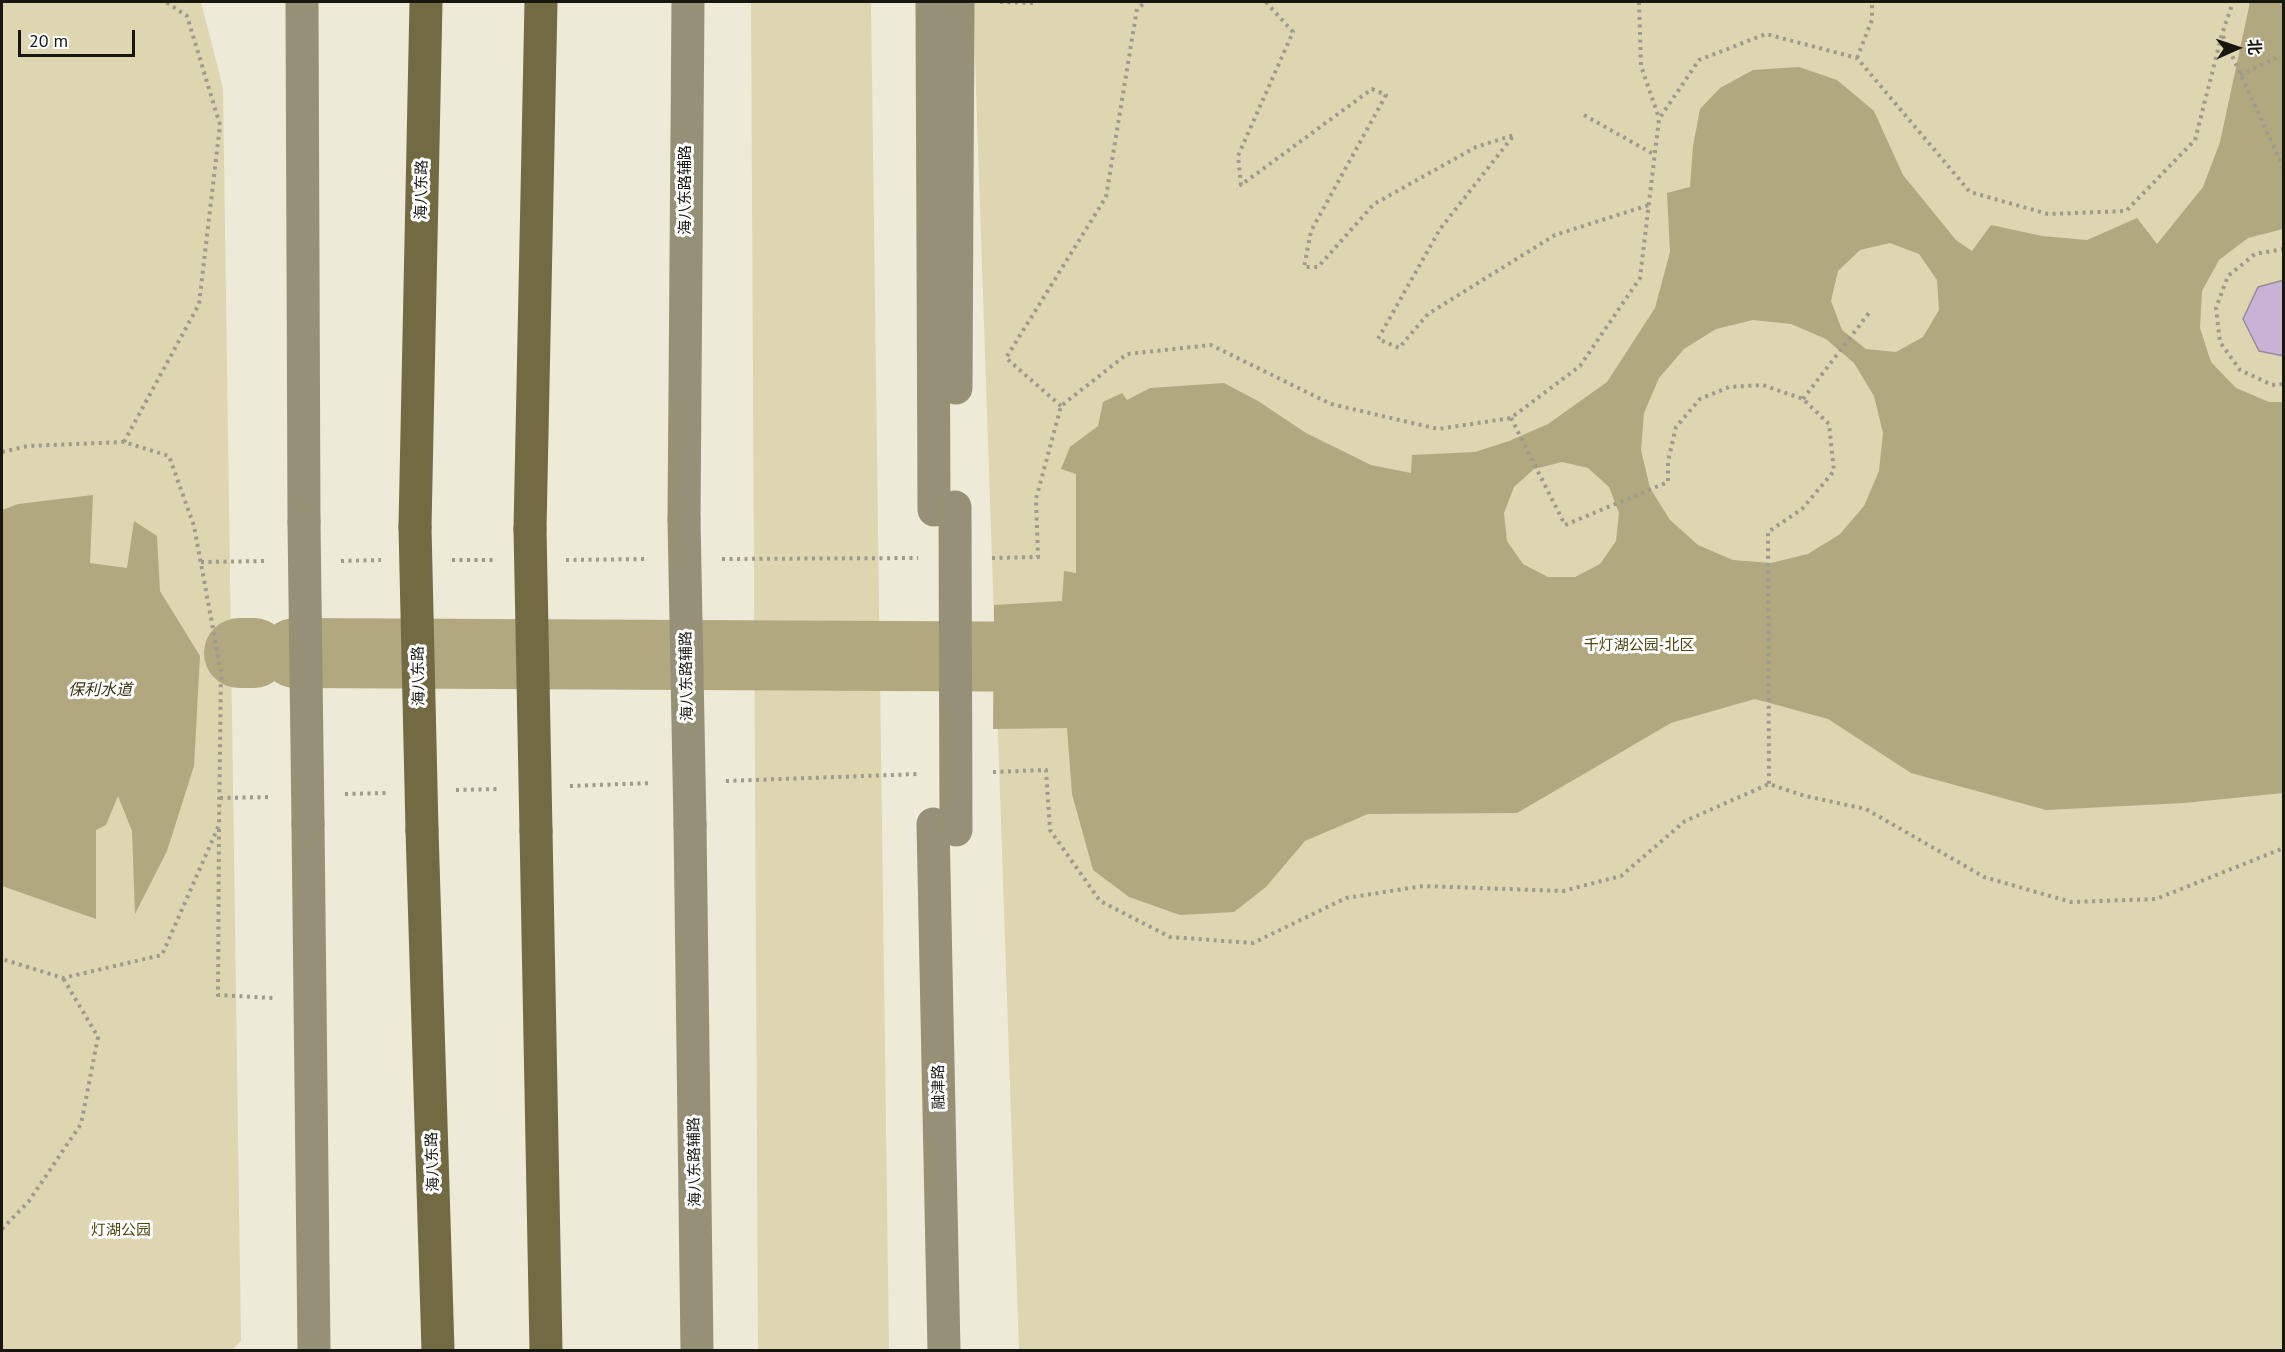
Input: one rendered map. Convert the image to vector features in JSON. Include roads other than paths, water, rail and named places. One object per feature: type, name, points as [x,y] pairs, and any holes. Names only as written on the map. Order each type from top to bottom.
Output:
[{"type":"highway","name":"海八东路","points":[[426,2],[415,527],[438,1350]]},
{"type":"highway","points":[[541,2],[530,529],[546,1350]]},
{"type":"main road","points":[[302,2],[304,522],[314,1350]]},
{"type":"main road","name":"海八东路辅路","points":[[688,2],[684,519],[697,1350]]},
{"type":"main road","points":[[932,2],[945,509],[945,827]]},
{"type":"main road","points":[[945,509],[958,2]]},
{"type":"main road","name":"融津路","points":[[944,1350],[945,827]]},
{"type":"main road","name":"融津路","points":[[945,827],[961,1350]]},
{"type":"main road","points":[[427,1350],[436,1274]]},
{"type":"main road","points":[[299,1350],[314,1312]]},
{"type":"water","points":[[2250,2],[2283,2],[2283,229],[2248,238],[2219,260],[2202,291],[2200,328],[2211,362],[2236,388],[2269,402],[2283,402],[2283,793],[2184,803],[2046,810],[1911,773],[1828,719],[1755,699],[1671,723],[1517,813],[1368,814],[1305,841],[1266,887],[1234,912],[1180,915],[1129,897],[1093,870],[1072,794],[1067,728],[993,729],[994,605],[1062,601],[1064,571],[1076,573],[1076,474],[1061,469],[1070,447],[1098,426],[1103,402],[1122,393],[1127,400],[1150,388],[1224,383],[1258,401],[1306,433],[1371,465],[1411,473],[1412,455],[1475,452],[1509,441],[1548,424],[1607,382],[1655,308],[1670,252],[1667,193],[1690,187],[1693,146],[1700,109],[1720,88],[1753,70],[1799,67],[1837,80],[1874,111],[1903,175],[1956,240],[1972,251],[1991,225],[2042,236],[2087,240],[2137,218],[2157,244],[2203,187],[2220,142]],"holes":[[[1890,243],[1919,254],[1937,280],[1939,310],[1923,337],[1896,352],[1866,349],[1842,330],[1831,301],[1838,271],[1860,250]],[[1753,320],[1791,324],[1826,339],[1854,363],[1874,396],[1883,433],[1879,471],[1864,506],[1840,534],[1808,554],[1771,563],[1733,560],[1698,545],[1670,520],[1650,488],[1641,450],[1644,413],[1659,378],[1684,349],[1716,329]],[[1562,462],[1588,468],[1609,487],[1619,513],[1616,541],[1600,564],[1575,577],[1548,577],[1523,564],[1507,541],[1504,513],[1514,487],[1534,469]]]},
{"type":"water","name":"保利水道","points":[[93,495],[90,563],[127,568],[134,521],[157,536],[160,591],[200,656],[194,766],[167,851],[135,914],[132,831],[118,796],[106,825],[96,830],[96,919],[2,886],[2,510],[18,504]]},
{"type":"waterway","points":[[239,653],[254,653]]},
{"type":"waterway","points":[[295,653],[1089,657]]},
{"type":"park label","name":"千灯湖公园-北区","points":[[1639,646]]},
{"type":"park label","name":"灯湖公园","points":[[121,1231]]}]
